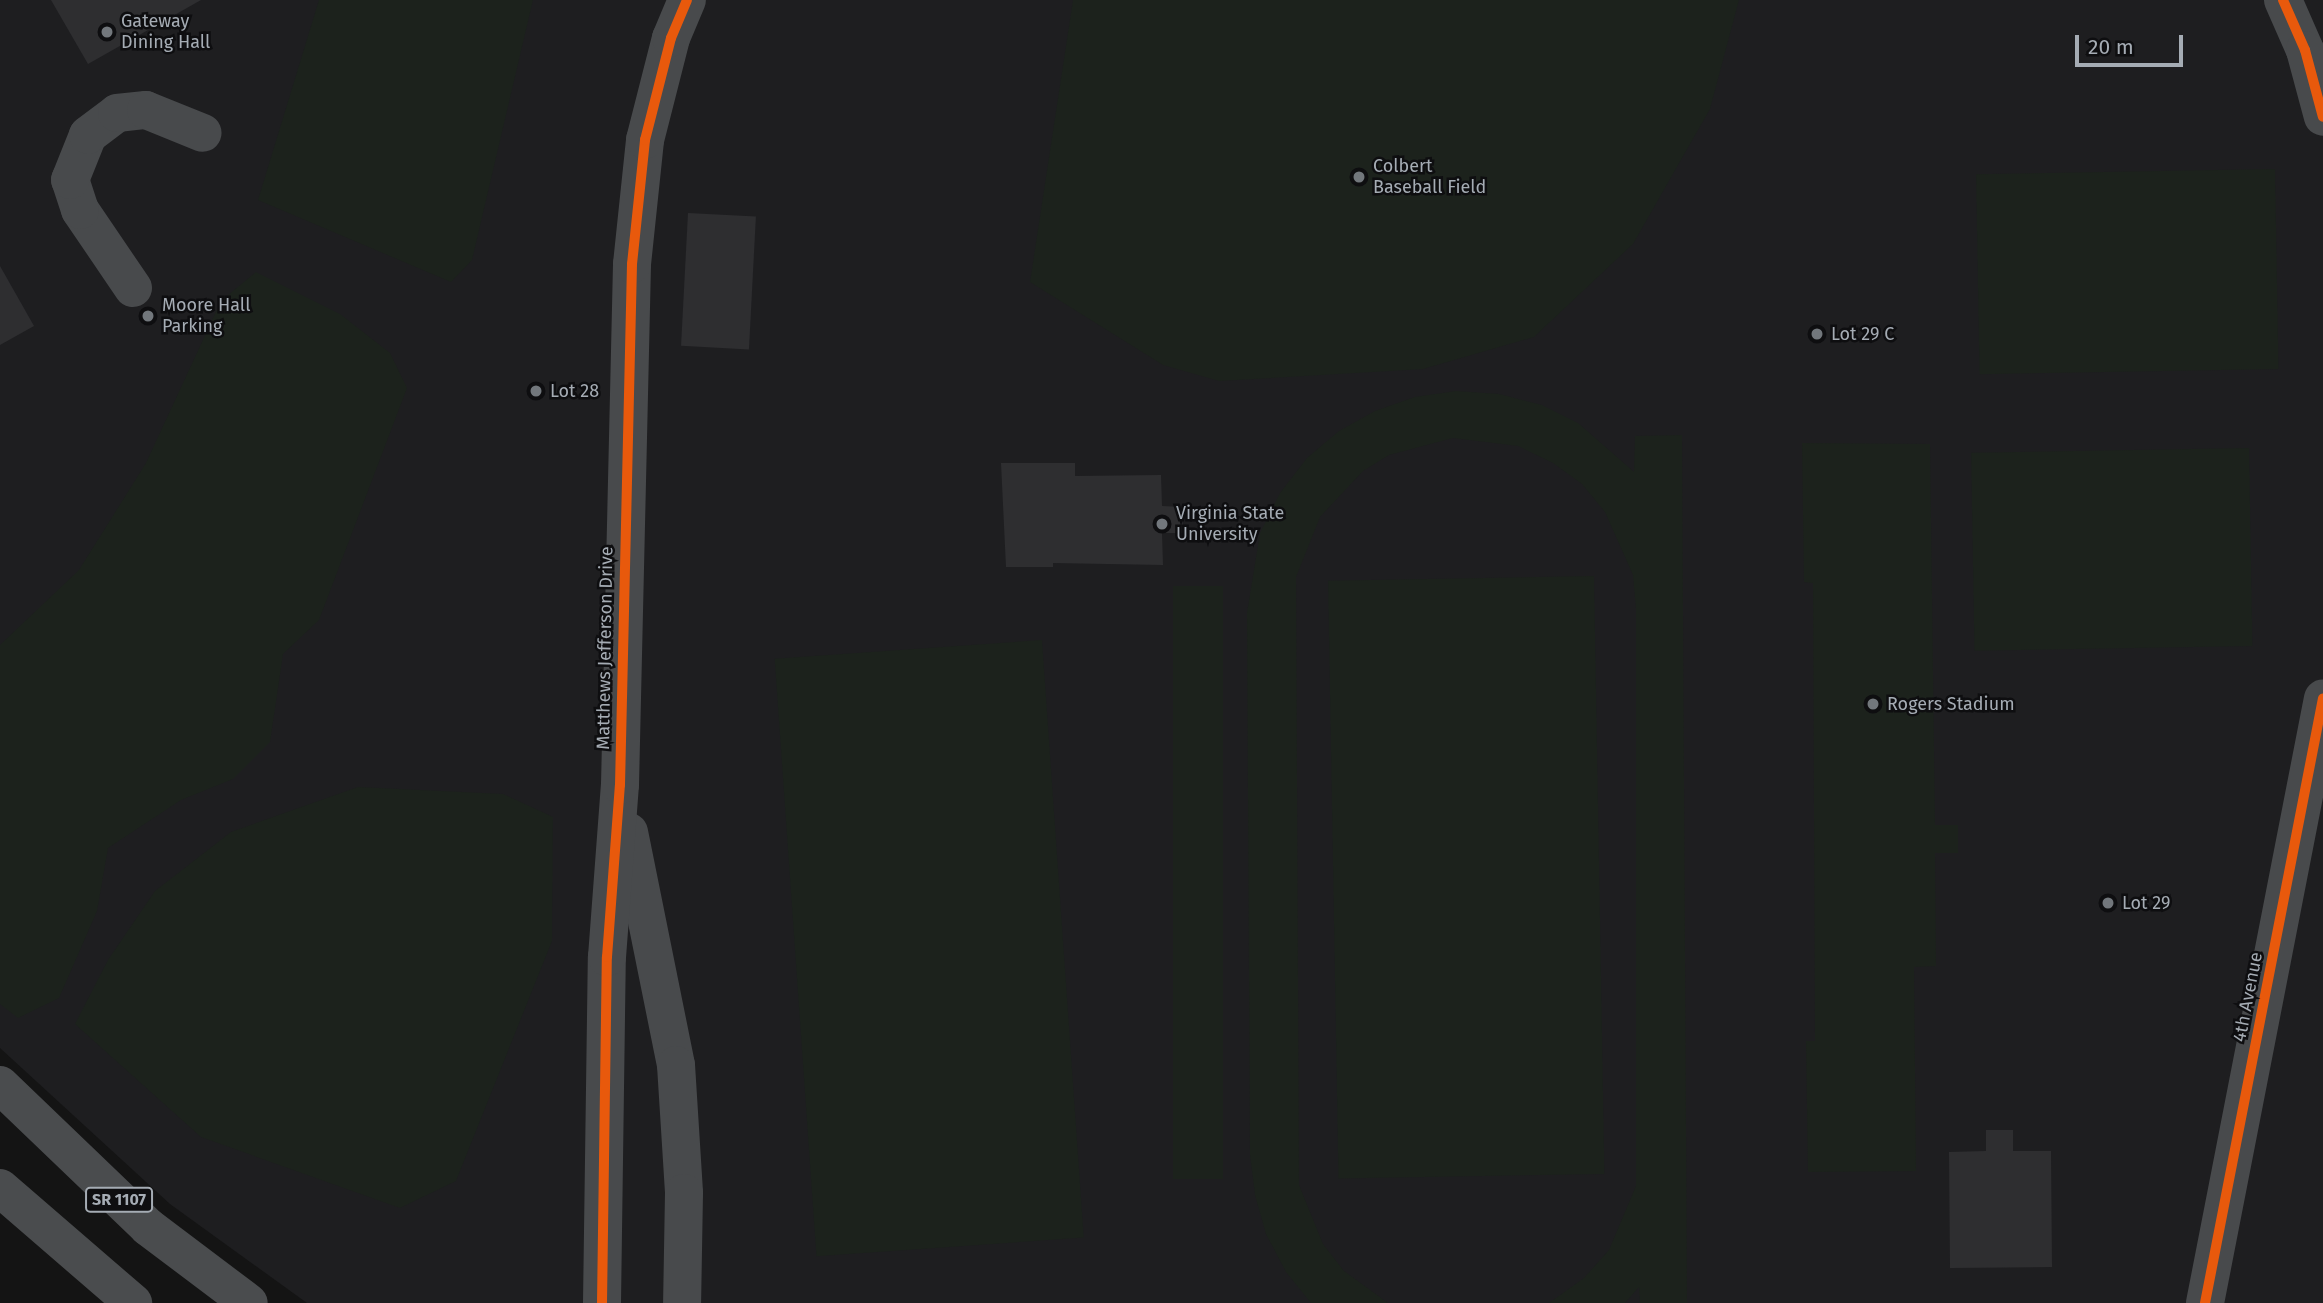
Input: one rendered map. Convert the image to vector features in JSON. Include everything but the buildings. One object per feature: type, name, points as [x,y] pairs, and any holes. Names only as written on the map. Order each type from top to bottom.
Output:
[{"type":"main road","name":"SR 1107","points":[[0,1085],[148,1227],[249,1303]]},
{"type":"main road","points":[[0,1188],[133,1303]]},
{"type":"street","name":"Matthews Jefferson Drive","points":[[602,1303],[607,957],[620,785],[636,195],[655,93],[687,0]]},
{"type":"street","points":[[2283,0],[2305,50],[2323,117]]},
{"type":"street","points":[[133,288],[80,210],[70,180],[88,135],[117,113],[146,110],[204,133]]},
{"type":"street","name":"4th Avenue","points":[[2205,1303],[2323,698]]},
{"type":"street","name":"Matthews Jefferson Drive","points":[[620,785],[676,1065],[684,1193],[682,1303]]},
{"type":"shaded area","name":"Virginia State University","points":[[0,0],[2323,0],[2323,1303],[307,1303],[170,1204],[0,1048]]},
{"type":"shaded area","points":[[319,0],[533,0],[472,260],[451,282],[258,200]]},
{"type":"shaded area","name":"Colbert Baseball Field","points":[[1073,0],[1739,0],[1710,109],[1633,244],[1534,337],[1423,369],[1219,381],[1163,365],[1030,282]]},
{"type":"shaded area","points":[[2275,169],[2278,369],[1980,374],[1976,174]]},
{"type":"shaded area","points":[[256,272],[340,314],[390,353],[407,388],[319,620],[283,654],[270,742],[233,779],[181,800],[108,848],[97,911],[59,998],[18,1018],[0,1004],[0,645],[79,570],[146,463],[221,301]]},
{"type":"shaded area","points":[[1456,391],[1499,394],[1542,405],[1578,423],[1634,472],[1635,436],[1682,435],[1687,1303],[1640,1303],[1639,1287],[1625,1303],[1549,1303],[1584,1278],[1609,1250],[1636,1186],[1636,608],[1633,575],[1605,512],[1582,484],[1553,463],[1518,446],[1453,438],[1389,455],[1363,471],[1320,517],[1296,577],[1299,1185],[1323,1244],[1344,1271],[1388,1303],[1311,1303],[1286,1272],[1266,1234],[1255,1195],[1250,1155],[1247,613],[1260,533],[1280,493],[1307,458],[1339,431],[1375,411],[1415,397]]},
{"type":"shaded area","name":"Rogers Stadium","points":[[1802,443],[1930,444],[1935,825],[1958,825],[1958,853],[1935,853],[1936,966],[1914,967],[1916,1171],[1808,1172],[1806,1041],[1815,1041],[1813,583],[1804,582]]},
{"type":"shaded area","points":[[2249,448],[2252,646],[1974,651],[1971,453]]},
{"type":"shaded area","points":[[1594,576],[1604,1174],[1338,1179],[1328,581]]},
{"type":"shaded area","points":[[1173,586],[1223,586],[1223,1179],[1173,1179]]},
{"type":"shaded area","points":[[1042,640],[1084,1238],[816,1256],[775,659]]},
{"type":"shaded area","points":[[358,787],[503,794],[553,817],[552,941],[456,1181],[400,1208],[201,1137],[75,1024],[108,960],[155,891],[231,832]]},
{"type":"cycle path","points":[[602,1303],[607,957],[620,785],[632,264],[645,140],[671,38],[687,0]]},
{"type":"cycle path","points":[[2283,0],[2305,50],[2323,117]]},
{"type":"cycle path","points":[[2205,1303],[2323,698]]},
{"type":"place","name":"Gateway Dining Hall","points":[[107,32]]},
{"type":"place","name":"Colbert Baseball Field","points":[[1359,177]]},
{"type":"place","name":"Moore Hall Parking","points":[[148,316]]},
{"type":"place","name":"Lot 29 C","points":[[1817,334]]},
{"type":"place","name":"Lot 28","points":[[536,391]]},
{"type":"place","name":"Virginia State University","points":[[1162,524]]},
{"type":"place","name":"Rogers Stadium","points":[[1873,704]]},
{"type":"place","name":"Lot 29","points":[[2108,903]]}]
